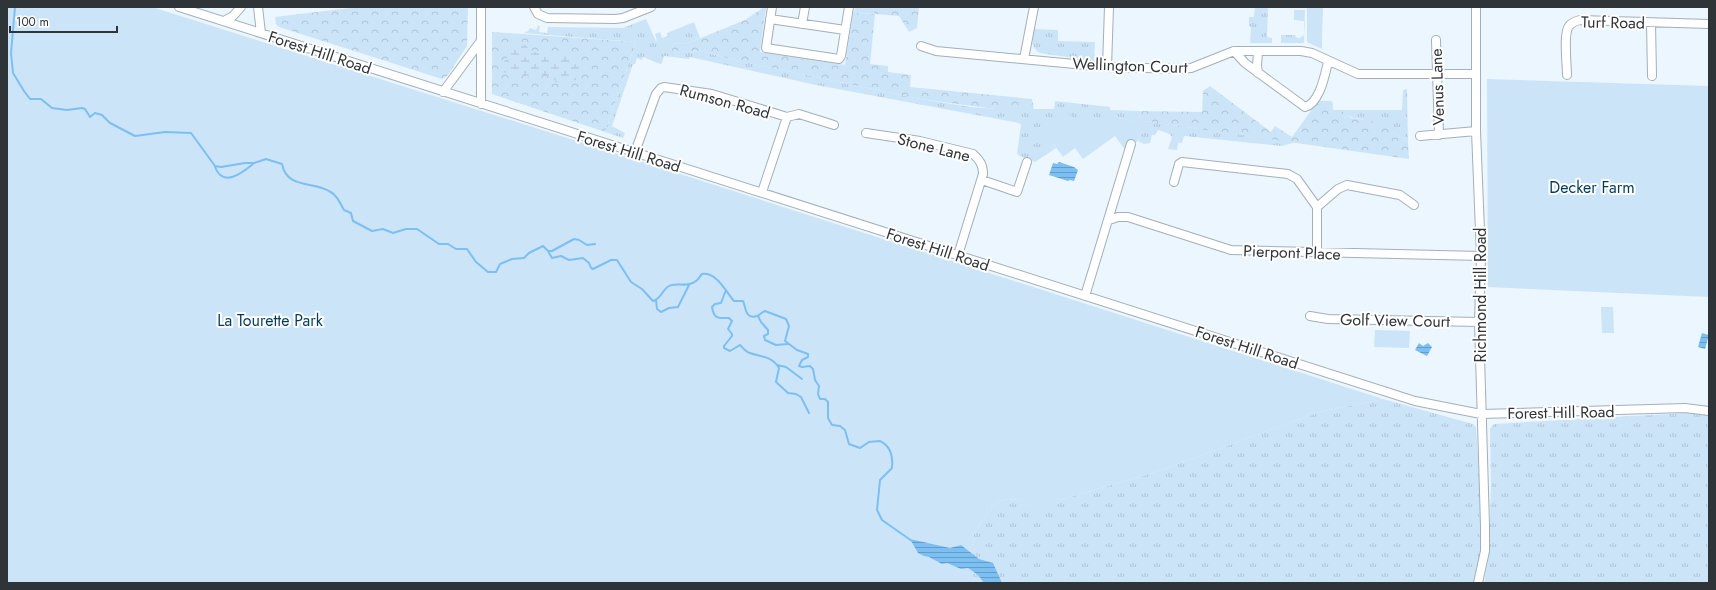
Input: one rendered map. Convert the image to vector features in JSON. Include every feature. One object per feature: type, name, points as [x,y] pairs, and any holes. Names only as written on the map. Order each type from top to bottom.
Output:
[{"type":"street","name":"Forest Hill Road","points":[[179,7],[1415,400],[1481,414],[1685,408],[1709,411]]},
{"type":"street","points":[[224,21],[233,16],[241,7]]},
{"type":"street","points":[[258,7],[261,33]]},
{"type":"street","points":[[481,7],[481,104]]},
{"type":"street","points":[[534,7],[538,14],[547,18],[615,19],[623,18],[651,7]]},
{"type":"street","points":[[772,7],[766,48],[839,59],[841,56],[849,7]]},
{"type":"street","points":[[802,24],[805,7]]},
{"type":"street","points":[[1024,59],[1034,7]]},
{"type":"street","points":[[1107,67],[1109,7]]},
{"type":"street","name":"Richmond Hill Road","points":[[1476,7],[1476,131],[1481,256],[1479,322],[1485,525],[1485,551],[1478,583]]},
{"type":"street","points":[[770,19],[846,30]]},
{"type":"street","name":"Turf Road","points":[[1567,76],[1566,33],[1570,24],[1580,20],[1709,24]]},
{"type":"street","points":[[1651,23],[1652,76]]},
{"type":"street","name":"Venus Lane","points":[[1436,40],[1439,135]]},
{"type":"street","points":[[443,92],[480,42]]},
{"type":"street","name":"Wellington Court","points":[[921,46],[936,51],[1107,67],[1182,70],[1191,68],[1234,51],[1307,51],[1328,62],[1358,74],[1476,74]]},
{"type":"street","points":[[1234,51],[1245,64],[1306,107],[1310,104],[1323,86],[1328,62]]},
{"type":"street","points":[[1258,52],[1258,73]]},
{"type":"street","name":"Rumson Road","points":[[635,152],[656,94],[661,88],[664,87],[712,94],[787,117],[799,114],[834,125]]},
{"type":"street","name":"Rumson Road","points":[[762,192],[787,117]]},
{"type":"street","name":"Venus Lane","points":[[1420,136],[1476,131]]},
{"type":"street","name":"Stone Lane","points":[[866,133],[920,141],[973,154],[978,158],[983,168],[982,180],[958,255]]},
{"type":"street","points":[[1085,296],[1132,144]]},
{"type":"street","name":"Stone Lane","points":[[982,180],[1017,192],[1027,162]]},
{"type":"street","points":[[1174,182],[1178,164],[1182,162],[1288,174],[1300,182],[1317,207],[1317,252]]},
{"type":"street","points":[[1317,207],[1338,189],[1347,185],[1400,195],[1414,205]]},
{"type":"street","name":"Pierpont Place","points":[[1109,220],[1118,217],[1128,217],[1231,250],[1481,256]]},
{"type":"street","name":"Golf View Court","points":[[1310,316],[1333,319],[1479,322]]},
{"type":"green space","name":"La Tourette Park","points":[[7,7],[152,7],[599,148],[1383,399],[1319,412],[1159,471],[1063,499],[1047,509],[1036,511],[1020,500],[1009,499],[999,501],[992,507],[974,533],[970,553],[974,583],[7,583]]},
{"type":"green space","points":[[359,7],[468,7],[467,46],[447,76],[442,79],[279,27],[276,24],[275,17]]},
{"type":"green space","points":[[766,7],[760,52],[845,65],[853,13],[874,14],[876,7],[919,7],[917,28],[909,32],[899,16],[875,14],[870,64],[888,66],[888,72],[911,75],[910,87],[1032,99],[1034,110],[995,109],[920,99],[739,61],[704,52],[673,52],[673,43],[686,44],[745,20]]},
{"type":"green space","points":[[856,7],[876,7],[875,14],[853,13]]},
{"type":"green space","points":[[1255,7],[1268,7],[1267,37],[1272,38],[1272,43],[1250,43],[1251,27],[1249,26],[1249,17],[1254,17]]},
{"type":"green space","points":[[1307,7],[1323,7],[1322,38],[1307,38]]},
{"type":"green space","points":[[1294,10],[1305,10],[1304,43],[1281,43],[1281,35],[1295,35],[1297,38],[1300,38],[1304,35],[1304,21],[1294,20]]},
{"type":"green space","points":[[646,19],[656,41],[655,34],[660,32],[662,38],[668,36],[667,33],[694,22],[700,38],[686,44],[673,43],[676,53],[686,51],[704,52],[739,61],[920,99],[971,107],[995,109],[1054,109],[1055,101],[1110,107],[1110,110],[1137,111],[1143,121],[1296,142],[1282,146],[1184,136],[1182,143],[1178,143],[1177,150],[1168,149],[1172,137],[1170,134],[1158,130],[1155,135],[1152,135],[1150,143],[1144,144],[1138,141],[1142,125],[1113,115],[1093,129],[1052,142],[1056,148],[1035,162],[1017,154],[1021,125],[1019,123],[816,85],[690,57],[689,59],[664,56],[662,63],[660,64],[643,57],[642,60],[637,58],[635,64],[633,64],[612,126],[625,133],[623,138],[605,132],[636,42],[524,33],[530,28],[536,30],[538,25],[540,26],[539,32],[547,33],[548,27],[623,28]]},
{"type":"green space","points":[[1034,29],[1058,30],[1058,41],[1095,42],[1094,61],[1040,53],[1033,45],[1032,39]]},
{"type":"green space","points":[[492,32],[636,42],[605,132],[492,94]]},
{"type":"green space","points":[[1307,38],[1322,38],[1322,49],[1307,42]]},
{"type":"green space","points":[[516,41],[522,43],[537,53],[552,57],[560,56],[570,58],[577,67],[578,76],[576,80],[569,82],[565,79],[556,82],[551,76],[542,75],[534,69],[531,70],[527,79],[523,74],[519,75],[516,72],[505,73],[501,69],[502,66],[510,54],[510,47],[512,43]]},
{"type":"green space","name":"Decker Farm","points":[[1487,79],[1709,86],[1709,297],[1488,287]]},
{"type":"green space","points":[[1210,86],[1271,132],[1275,126],[1292,137],[1318,101],[1332,101],[1333,110],[1341,110],[1351,118],[1371,121],[1389,129],[1408,142],[1409,159],[1143,121],[1137,111],[1202,112],[1203,91]]},
{"type":"green space","points":[[1407,89],[1408,142],[1382,126],[1348,116],[1341,110],[1402,110],[1403,90]]},
{"type":"green space","points":[[1066,109],[1076,123],[1085,117],[1093,129],[1103,120],[1113,115],[1143,125],[1138,140],[1135,144],[1129,141],[1126,151],[1115,136],[1083,159],[1075,148],[1063,157],[1052,142],[1044,148],[1033,133]]},
{"type":"green space","points":[[1601,307],[1613,307],[1614,333],[1602,333]]},
{"type":"green space","points":[[1375,330],[1410,331],[1409,348],[1374,347]]},
{"type":"green space","points":[[1383,399],[1473,424],[1476,427],[1482,514],[1481,555],[1476,583],[974,583],[970,553],[974,533],[992,507],[999,501],[1009,499],[1020,500],[1029,507],[1046,509],[1063,499],[1159,471],[1319,412]]},
{"type":"green space","points":[[1685,413],[1709,414],[1709,583],[1484,583],[1489,555],[1491,484],[1490,429],[1494,424]]},
{"type":"water","points":[[1059,162],[1074,167],[1078,170],[1074,181],[1068,181],[1049,175],[1053,163],[1057,164]]},
{"type":"water","points":[[1702,333],[1709,335],[1705,349],[1698,347]]},
{"type":"water","points":[[1419,343],[1423,346],[1428,343],[1432,347],[1427,356],[1415,350]]},
{"type":"water","points":[[910,539],[950,548],[961,545],[979,559],[993,563],[1002,583],[984,583],[978,575],[968,568],[961,569],[947,563],[942,564],[924,556],[918,553]]},
{"type":"waterway","points":[[15,7],[11,53],[13,73],[30,99],[41,99],[52,108],[67,110],[85,109],[90,117],[95,113],[102,115],[110,123],[135,136],[165,132],[191,133],[215,166],[221,167],[254,163],[266,159],[282,164],[285,172],[295,181],[322,188],[332,193],[338,199],[344,210],[351,213],[353,221],[372,231],[383,229],[393,233],[406,229],[417,229],[439,244],[448,244],[456,249],[467,249],[476,262],[488,272],[496,272],[500,264],[512,259],[524,258],[529,253],[543,246],[552,258],[561,256],[569,260],[583,258],[593,269],[611,260],[617,260],[631,282],[642,289],[653,301],[656,300],[669,286],[693,283],[702,274],[707,274],[717,279],[734,301],[743,301],[748,315],[753,317],[765,311],[786,319],[789,326],[785,341],[797,350],[808,354],[808,357],[802,360],[799,366],[810,366],[813,369],[815,380],[819,386],[818,394],[820,399],[825,399],[828,402],[828,418],[832,425],[840,426],[845,430],[849,444],[860,448],[869,442],[880,441],[889,449],[892,456],[892,468],[880,480],[877,510],[882,520],[912,541]]},
{"type":"waterway","points":[[215,167],[218,173],[223,177],[228,178],[244,171],[253,164]]},
{"type":"waterway","points":[[548,251],[552,251],[574,239],[587,245],[595,244]]},
{"type":"waterway","points":[[656,300],[657,309],[661,312],[669,308],[678,307],[689,285]]},
{"type":"waterway","points":[[726,290],[721,303],[715,304],[712,307],[716,316],[720,318],[729,318],[732,321],[728,329],[732,336],[724,348],[730,351],[740,345],[749,352],[773,361],[779,368],[776,382],[788,393],[796,394],[801,397],[809,413]]},
{"type":"waterway","points":[[758,316],[768,330],[768,334],[764,336],[765,340],[776,345],[788,344]]},
{"type":"waterway","points":[[777,365],[786,367],[802,379]]}]
